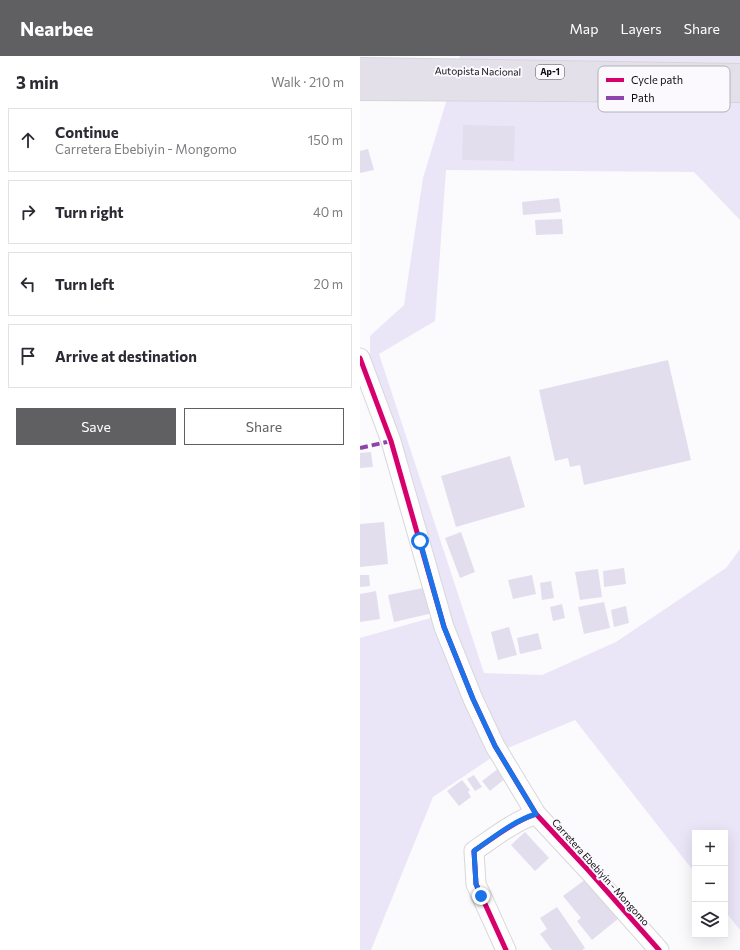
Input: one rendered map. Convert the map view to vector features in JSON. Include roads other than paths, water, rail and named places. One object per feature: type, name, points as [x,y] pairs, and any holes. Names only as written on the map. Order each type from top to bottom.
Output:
[{"type":"highway","name":"Autopista Nacional","points":[[360,69],[598,72]]},
{"type":"highway","name":"Autopista Nacional","points":[[730,74],[740,74]]},
{"type":"highway","name":"Autopista Nacional","points":[[360,88],[598,90]]},
{"type":"highway","name":"Autopista Nacional","points":[[730,91],[740,91]]},
{"type":"street","name":"Carretera Ebebiyin - Mongomo","points":[[360,358],[391,441],[444,627],[473,699],[495,746],[536,814],[590,871],[659,950]]},
{"type":"street","points":[[506,950],[476,884],[474,851],[506,828],[536,814]]}]
